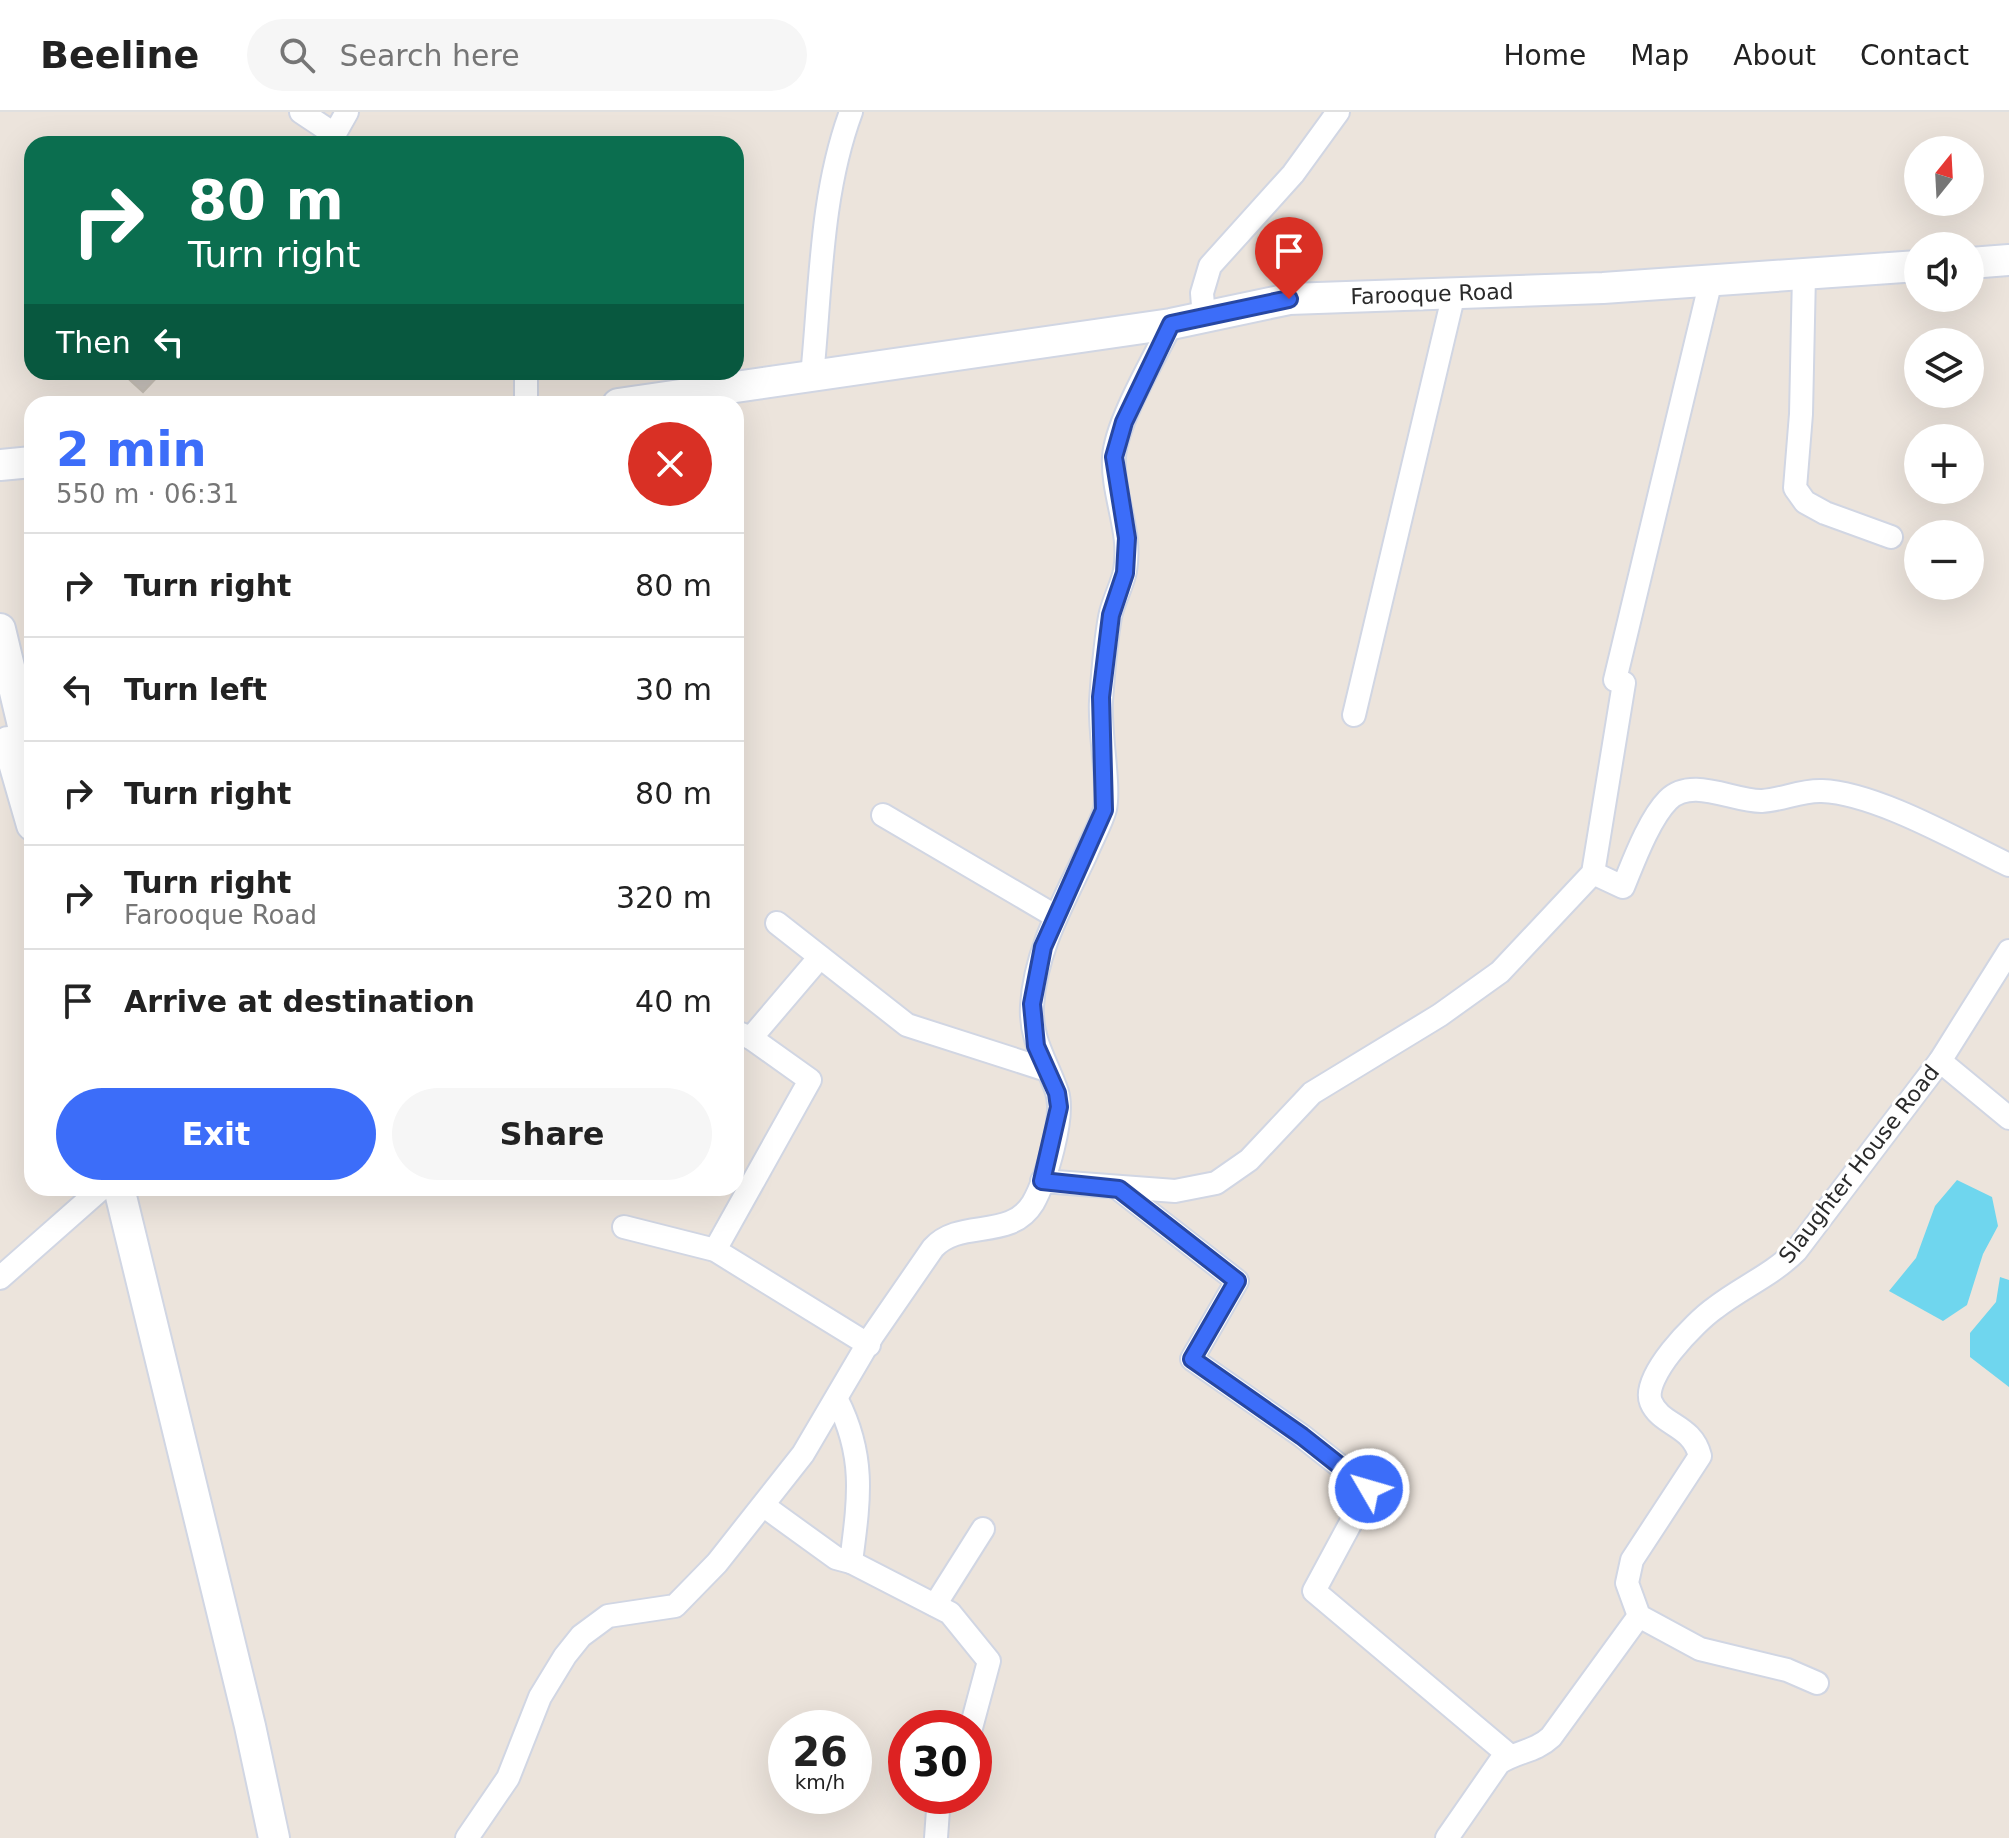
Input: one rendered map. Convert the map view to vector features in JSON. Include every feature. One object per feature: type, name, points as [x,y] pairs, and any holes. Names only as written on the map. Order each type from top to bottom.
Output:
[{"type":"street","points":[[301,112],[329,136]]},
{"type":"street","points":[[334,136],[347,112]]},
{"type":"street","points":[[812,376],[828,205],[838,148],[851,112]]},
{"type":"street","points":[[1204,318],[1202,293],[1210,266],[1293,174],[1338,112]]},
{"type":"street","points":[[1984,262],[2009,260]]},
{"type":"street","name":"Farooque Road","points":[[679,396],[1171,324],[1289,299],[1711,280],[1904,267]]},
{"type":"street","points":[[1804,274],[1801,414],[1795,488],[1805,502],[1825,513],[1891,537]]},
{"type":"street","points":[[1042,1181],[1175,1191],[1216,1183],[1249,1160],[1312,1093],[1440,1015],[1500,972],[1593,873],[1619,681],[1711,280]]},
{"type":"street","points":[[1354,715],[1454,293]]},
{"type":"street","points":[[467,1838],[508,1778],[540,1697],[581,1636],[608,1616],[675,1606],[764,1506],[837,1400],[923,1260],[943,1237],[1011,1223],[1029,1209],[1042,1181],[1059,1107],[1034,1037],[1032,1004],[1043,947],[1104,810],[1099,733],[1103,676],[1111,615],[1125,573],[1127,538],[1114,457],[1124,422],[1171,324]]},
{"type":"street","points":[[0,465],[24,463]]},
{"type":"street","points":[[0,629],[24,730]]},
{"type":"street","points":[[0,703],[24,794]]},
{"type":"street","points":[[1593,873],[1623,887],[1639,849],[1668,799],[1692,790],[1763,801],[1798,792],[1826,791],[1900,812],[2009,865]]},
{"type":"street","points":[[883,815],[1055,916]]},
{"type":"street","points":[[777,923],[907,1025],[1047,1070]]},
{"type":"street","name":"Slaughter House Road","points":[[1639,1616],[1627,1583],[1632,1560],[1700,1456],[1689,1433],[1656,1410],[1650,1399],[1650,1386],[1688,1332],[1714,1308],[1778,1269],[1796,1251],[1940,1061],[2009,951]]},
{"type":"street","points":[[715,1250],[810,1080],[744,1035],[820,957]]},
{"type":"street","points":[[1940,1061],[2009,1118]]},
{"type":"street","points":[[1119,1189],[1237,1281],[1192,1359],[1302,1436],[1369,1489],[1314,1591],[1510,1756]]},
{"type":"street","points":[[0,1278],[111,1196]]},
{"type":"street","points":[[122,1196],[250,1726],[274,1838]]},
{"type":"street","points":[[122,1196],[172,1363],[289,1838]]},
{"type":"street","points":[[624,1227],[715,1250],[869,1345]]},
{"type":"street","points":[[837,1400],[852,1431],[858,1456],[859,1489],[851,1562]]},
{"type":"street","points":[[764,1506],[836,1558],[851,1562],[950,1613],[989,1661],[976,1710]]},
{"type":"street","points":[[935,1605],[983,1529]]},
{"type":"street","points":[[1447,1838],[1499,1763],[1510,1756],[1539,1748],[1551,1737],[1639,1616],[1700,1649],[1787,1670],[1817,1683]]},
{"type":"street","points":[[936,1838],[938,1814]]},
{"type":"water","points":[[1957,1180],[1992,1197],[1998,1226],[1983,1254],[1967,1305],[1943,1321],[1889,1291],[1916,1258],[1935,1206]]},
{"type":"water","points":[[2000,1277],[2009,1280],[2009,1387],[1970,1357],[1970,1333],[1996,1302]]},
{"type":"building","points":[[130,380],[154,380],[143,392]]},
{"type":"route","points":[[1289,299],[1171,324],[1117,442],[1114,457],[1116,477],[1127,538],[1125,573],[1111,615],[1101,697],[1099,733],[1106,801],[1099,824],[1043,947],[1032,1004],[1036,1046],[1057,1093],[1059,1107],[1042,1181],[1119,1189],[1237,1281],[1192,1359],[1302,1436],[1369,1489]]}]
